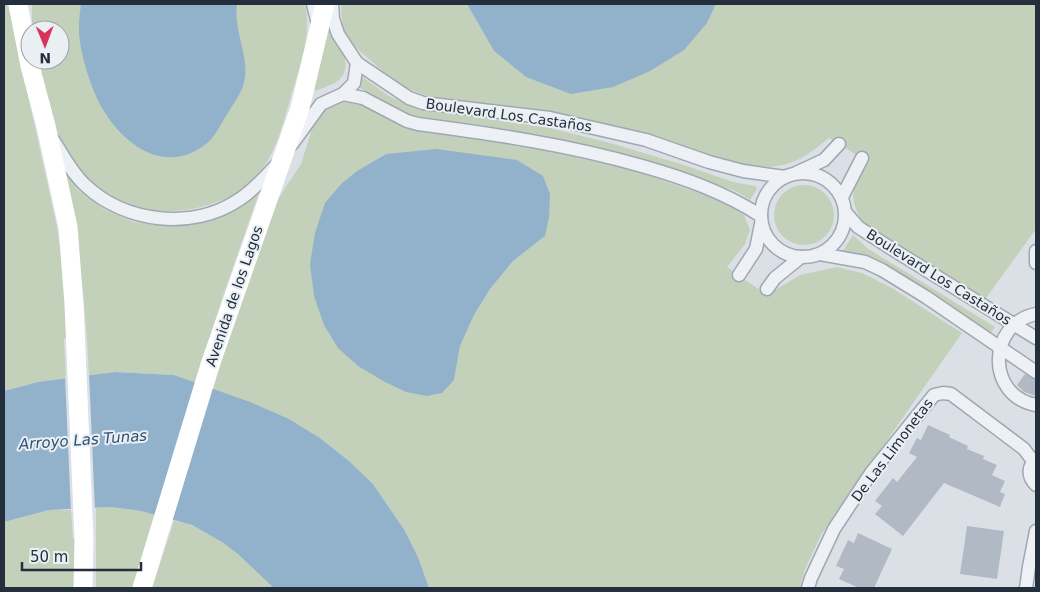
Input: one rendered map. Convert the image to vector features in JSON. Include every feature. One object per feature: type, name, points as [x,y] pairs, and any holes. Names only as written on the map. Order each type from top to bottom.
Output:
[{"type":"street","points":[[313,4],[320,29]]},
{"type":"street","name":"Avenida de los Lagos","points":[[142,588],[210,365],[300,108],[325,4]]},
{"type":"street","name":"Boulevard Los Castaños","points":[[332,4],[333,19],[338,34],[357,63],[409,98],[423,103],[550,118],[646,140],[709,162],[743,171],[789,176]]},
{"type":"street","points":[[22,9],[30,66],[46,126],[68,227],[76,338],[84,538],[84,588]]},
{"type":"street","points":[[46,126],[64,159],[84,184],[108,202],[151,218],[182,219],[212,213],[240,199],[259,183],[283,158],[321,104],[343,94],[354,83],[357,63]]},
{"type":"street","name":"Boulevard Los Castaños","points":[[343,94],[363,98],[418,124],[488,133],[573,148],[664,172],[714,190],[739,202],[761,219]]},
{"type":"street","points":[[738,275],[756,249],[762,204],[767,193],[775,184],[824,160],[839,144]]},
{"type":"street","points":[[842,197],[862,158]]},
{"type":"street","points":[[761,219],[766,235],[775,246],[787,254],[811,257],[831,247],[839,238],[844,226],[846,213],[842,197],[833,185],[822,177],[807,173],[789,176]]},
{"type":"street","name":"Boulevard Los Castaños","points":[[846,213],[858,227],[888,248],[1036,338]]},
{"type":"street","points":[[1036,252],[1036,263]]},
{"type":"street","name":"Boulevard Los Castaños","points":[[820,254],[865,262],[882,270],[926,296],[1036,372]]},
{"type":"street","points":[[767,289],[775,278],[801,257]]},
{"type":"street","points":[[1036,314],[1014,323],[1005,335],[999,348],[998,363],[1001,377],[1009,389],[1020,399],[1036,405]]},
{"type":"street","name":"De Las Limonetas","points":[[808,588],[810,578],[834,529],[871,473],[934,395],[951,394],[1024,449],[1035,460]]},
{"type":"street","points":[[1035,460],[1030,466],[1030,476],[1036,485]]},
{"type":"street","points":[[1026,588],[1036,531]]},
{"type":"green space","points":[[4,4],[8,4],[20,59],[20,70],[23,70],[57,227],[65,282],[70,338],[64,339],[66,379],[38,382],[4,391]]},
{"type":"green space","points":[[32,4],[305,4],[307,26],[302,60],[278,140],[260,172],[242,190],[218,202],[183,210],[163,211],[142,208],[106,193],[75,165],[60,141],[50,112],[40,70],[70,70],[70,20],[32,20]]},
{"type":"green space","points":[[341,4],[467,4],[494,51],[526,77],[707,23],[716,4],[1036,4],[1036,229],[984,301],[864,225],[855,207],[853,193],[857,179],[866,161],[829,138],[811,152],[795,161],[778,166],[755,168],[586,121],[522,107],[464,102],[423,95],[406,88],[388,76],[353,45],[342,29]]},
{"type":"green space","points":[[329,26],[344,55],[345,70],[342,77],[335,83],[316,91],[314,89]]},
{"type":"green space","points":[[361,76],[389,96],[408,105],[550,128],[610,143],[733,182],[755,186],[757,189],[750,200],[718,185],[664,166],[596,147],[527,133],[404,113],[358,87]]},
{"type":"green space","points":[[344,98],[353,100],[411,129],[538,149],[629,169],[722,201],[744,215],[750,230],[745,244],[727,267],[767,295],[800,275],[837,267],[862,273],[892,288],[962,333],[821,535],[805,569],[800,588],[429,588],[418,557],[405,531],[373,484],[349,461],[320,438],[289,419],[213,390],[239,301],[270,211],[301,164],[317,113]],"holes":[[[386,154],[545,236],[513,261],[490,289],[474,315],[460,346],[454,380],[342,183],[357,171]]]},
{"type":"green space","points":[[64,173],[68,175],[77,189],[105,210],[134,222],[164,225],[200,221],[257,192],[259,193],[195,383],[174,375],[115,372],[89,376],[81,274]]},
{"type":"green space","points":[[798,185],[810,185],[826,193],[832,203],[834,215],[832,227],[826,237],[810,245],[798,245],[782,237],[774,221],[774,209],[782,193]]},
{"type":"green space","points":[[853,235],[867,248],[995,327],[991,333],[881,265],[845,254],[843,251]]},
{"type":"green space","points":[[111,507],[155,515],[136,588],[96,588],[96,508]]},
{"type":"green space","points":[[49,510],[71,510],[73,539],[79,538],[77,588],[4,588],[4,522]]},
{"type":"green space","points":[[174,521],[186,523],[214,537],[237,553],[274,588],[152,588]]},
{"type":"water","points":[[81,4],[237,4],[236,15],[245,67],[243,86],[209,142],[189,154],[173,157],[157,156],[142,149],[115,127],[104,112],[96,96],[84,62],[79,34]]},
{"type":"water","points":[[467,4],[716,4],[707,23],[684,50],[650,71],[613,87],[571,94],[526,77],[494,51]]},
{"type":"water","points":[[436,149],[517,160],[543,176],[550,194],[549,217],[545,236],[513,261],[490,289],[474,315],[460,346],[454,380],[442,393],[427,396],[406,392],[385,382],[358,366],[338,348],[324,325],[314,296],[310,264],[315,233],[325,203],[342,183],[357,171],[386,154]]},
{"type":"water","name":"Arroyo Las Tunas","points":[[115,372],[174,375],[250,402],[289,419],[320,438],[349,461],[373,484],[405,531],[418,557],[429,588],[274,588],[239,555],[222,542],[192,525],[141,511],[111,507],[49,510],[4,522],[4,391],[38,382]]},
{"type":"pier","points":[[89,373],[95,510],[71,512],[65,376]]},
{"type":"building","points":[[1025,374],[1036,380],[1036,396],[1024,392],[1017,385]]},
{"type":"building","points":[[928,425],[950,435],[949,437],[968,446],[967,449],[984,456],[983,459],[997,465],[992,475],[1005,481],[1000,492],[1005,494],[1000,507],[944,483],[903,536],[875,514],[882,506],[875,501],[893,478],[897,482],[917,457],[909,453],[917,438],[921,440]]},
{"type":"building","points":[[967,526],[1004,531],[997,579],[960,574]]},
{"type":"building","points":[[858,533],[892,549],[874,588],[859,588],[839,579],[844,569],[836,566],[848,540],[854,543]]}]
